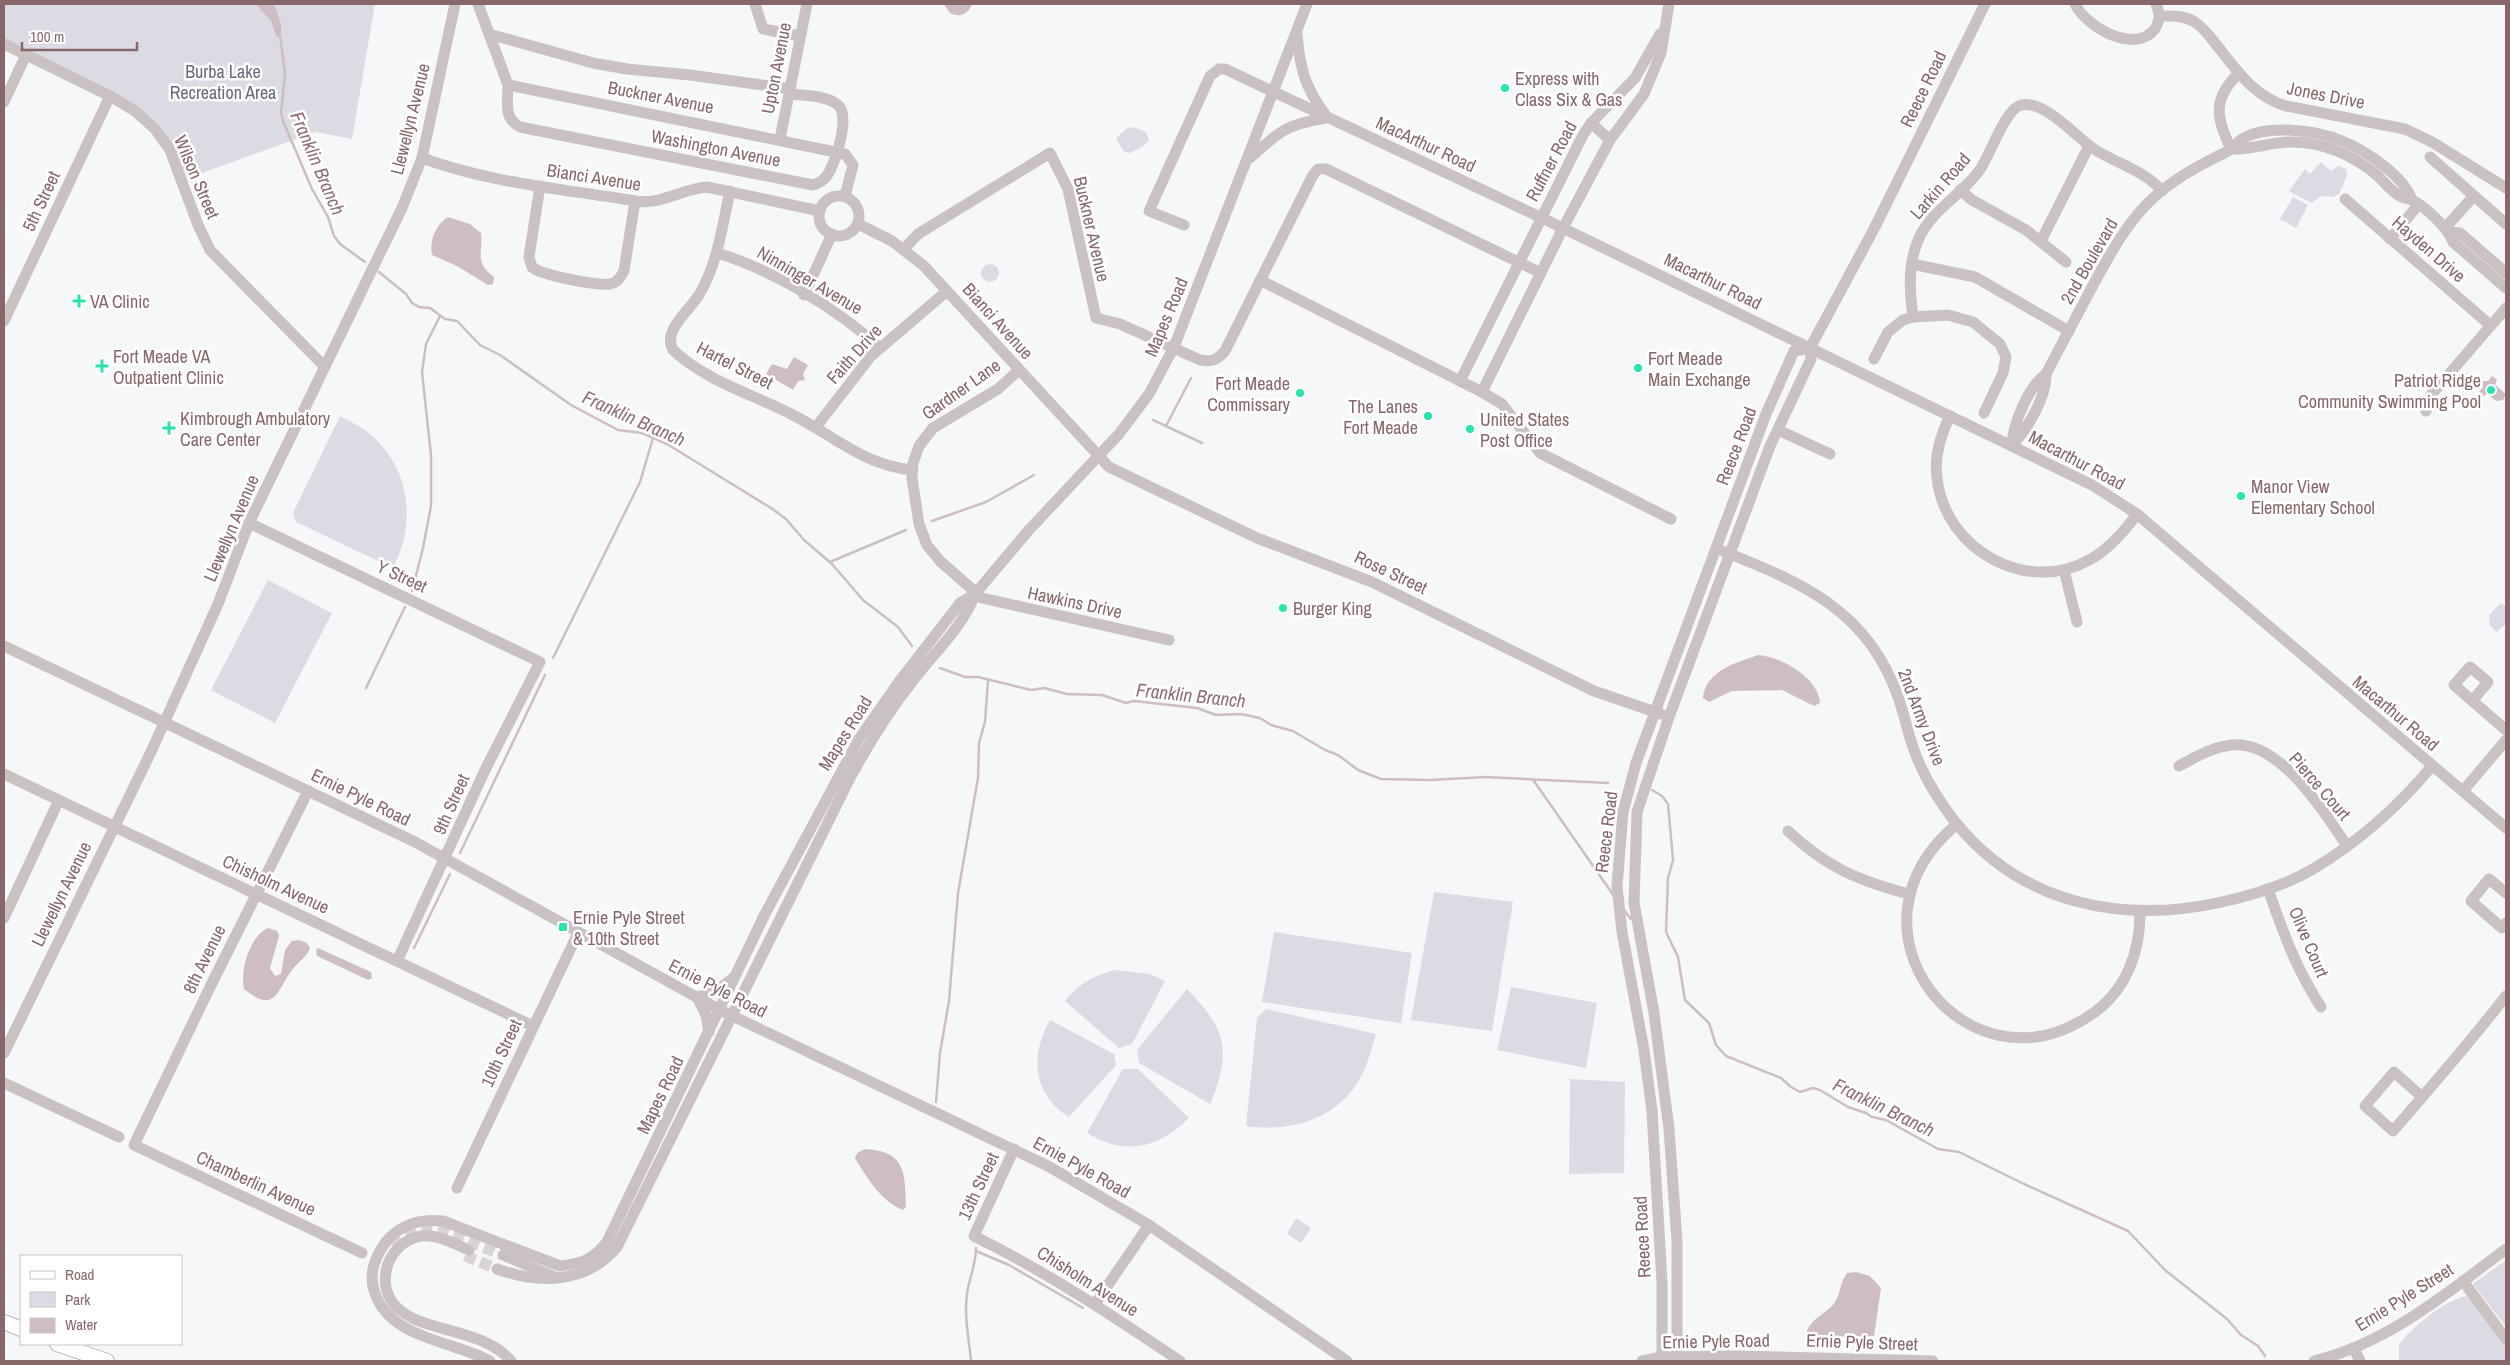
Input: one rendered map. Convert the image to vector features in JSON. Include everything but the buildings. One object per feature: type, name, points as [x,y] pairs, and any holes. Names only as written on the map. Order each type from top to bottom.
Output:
[{"type":"main road","points":[[4,1322],[20,1330]]},
{"type":"main road","points":[[60,1345],[107,1361]]},
{"type":"street","name":"Llewellyn Avenue","points":[[4,1054],[164,723],[218,604],[249,523],[402,208],[422,158],[454,4]]},
{"type":"street","points":[[478,4],[508,85]]},
{"type":"street","points":[[755,4],[763,29],[800,36]]},
{"type":"street","name":"Upton Avenue","points":[[780,139],[807,4]]},
{"type":"street","name":"Mapes Road","points":[[490,1361],[407,1329],[381,1309],[372,1284],[374,1262],[380,1250],[400,1228],[413,1222],[429,1220],[443,1221],[560,1266],[578,1264],[597,1255],[616,1225],[765,914],[859,739],[901,678],[960,603],[975,594],[1028,531],[1098,458],[1149,394],[1174,347],[1307,4]]},
{"type":"street","name":"Ruffner Road","points":[[1482,392],[1563,228],[1610,140],[1647,87],[1661,53],[1669,4]]},
{"type":"street","name":"Reece Road","points":[[1677,1359],[1677,1241],[1669,1128],[1654,1013],[1634,903],[1638,812],[1669,717],[1730,554],[1778,430],[1811,359],[1810,348],[1875,227],[1985,4]]},
{"type":"street","points":[[2075,4],[2078,10],[2097,26],[2131,40],[2141,39],[2150,34],[2156,26],[2159,16],[2156,4]]},
{"type":"street","name":"Jones Drive","points":[[2159,16],[2183,17],[2198,24],[2239,73],[2261,95],[2277,104],[2390,124],[2418,134],[2506,188]]},
{"type":"street","name":"Ruffner Road","points":[[1460,381],[1540,217],[1591,123],[1635,78],[1664,28]]},
{"type":"street","points":[[1247,161],[1276,134],[1287,127],[1327,118],[1306,85],[1299,58],[1297,29]]},
{"type":"street","name":"Washington Avenue","points":[[489,34],[618,68],[690,75],[827,100],[838,105],[842,110],[844,120],[838,152],[824,180],[812,185],[520,127],[508,117],[508,85]]},
{"type":"street","name":"Wilson Street","points":[[4,44],[110,96],[135,111],[155,129],[174,160],[198,226],[210,250],[324,366]]},
{"type":"street","points":[[4,102],[26,55]]},
{"type":"street","name":"MacArthur Road","points":[[1184,225],[1149,211],[1210,76],[1220,69],[1224,69],[1563,228]]},
{"type":"street","points":[[2232,150],[2220,125],[2218,109],[2224,90],[2239,73]]},
{"type":"street","points":[[1635,78],[1647,87]]},
{"type":"street","name":"Buckner Avenue","points":[[508,85],[838,152]]},
{"type":"street","name":"5th Street","points":[[4,321],[110,96]]},
{"type":"street","name":"Larkin Road","points":[[1913,317],[1910,290],[1912,264],[1914,250],[1925,226],[1939,209],[1979,171],[2011,111],[2022,105],[2029,104],[2053,116],[2089,146],[2148,176],[2162,191]]},
{"type":"street","points":[[1591,123],[1610,140]]},
{"type":"street","name":"2nd Boulevard","points":[[2012,445],[2023,434],[2046,385],[2046,374],[2123,233],[2162,191],[2183,175],[2232,150],[2242,139],[2278,131],[2304,131],[2337,139],[2372,157],[2408,189],[2415,202],[2448,230],[2460,233],[2506,273]]},
{"type":"street","points":[[2040,241],[2089,146]]},
{"type":"street","points":[[838,152],[849,157],[853,164],[844,196]]},
{"type":"street","name":"Buckner Avenue","points":[[904,249],[918,234],[1050,153],[1068,189],[1096,318],[1120,324],[1174,347]]},
{"type":"street","points":[[2430,157],[2473,197],[2506,224]]},
{"type":"street","name":"Bianci Avenue","points":[[422,158],[457,169],[540,186],[635,201],[655,202],[699,188],[716,188],[820,211]]},
{"type":"street","points":[[1174,347],[1200,360],[1210,362],[1218,359],[1225,351],[1313,175],[1318,169],[1326,169],[1541,273]]},
{"type":"street","points":[[540,186],[529,256],[532,267],[546,275],[607,284],[618,280],[624,271],[635,201]]},
{"type":"street","points":[[1960,190],[1972,200],[2010,220],[2066,262]]},
{"type":"street","name":"Hartel Street","points":[[730,191],[716,253],[701,291],[670,335],[670,345],[673,350],[707,375],[754,395],[874,462],[912,470]]},
{"type":"street","points":[[844,196],[857,205],[860,213],[858,224],[850,233],[842,236],[832,234],[822,226],[820,211],[829,198],[844,196]]},
{"type":"street","points":[[2448,230],[2473,197]]},
{"type":"street","name":"Hayden Drive","points":[[2345,199],[2490,326]]},
{"type":"street","points":[[2390,238],[2415,202]]},
{"type":"street","name":"Bianci Avenue","points":[[858,224],[904,249],[947,291],[1098,458]]},
{"type":"street","name":"Macarthur Road","points":[[1563,228],[2092,485],[2137,514],[2506,828]]},
{"type":"street","name":"2nd Boulevard","points":[[2448,230],[2453,242],[2506,288]]},
{"type":"street","points":[[804,294],[832,234]]},
{"type":"street","name":"Ninninger Avenue","points":[[716,253],[759,268],[804,294],[860,330],[880,348]]},
{"type":"street","points":[[1912,264],[1975,278],[2069,331]]},
{"type":"street","points":[[1260,280],[1482,392],[1502,404],[1540,453],[1671,519]]},
{"type":"street","name":"Faith Drive","points":[[816,428],[859,370],[880,348],[947,291]]},
{"type":"street","points":[[2426,411],[2430,395],[2506,308]]},
{"type":"street","points":[[1874,359],[1894,326],[1913,317],[1948,314],[1966,318],[1982,327],[2000,344],[2006,356],[2006,365],[1984,413]]},
{"type":"street","name":"Reece Road","points":[[1662,1359],[1662,1282],[1652,1111],[1644,1050],[1622,932],[1617,886],[1623,812],[1636,763],[1654,712],[1766,414],[1794,351],[1810,348]]},
{"type":"street","name":"Gardner Lane","points":[[975,594],[940,561],[927,545],[919,524],[912,470],[919,446],[933,428],[998,389],[1019,370]]},
{"type":"street","points":[[1950,416],[1939,443],[1936,477],[1943,504],[1956,529],[1983,554],[2008,567],[2036,572],[2064,570],[2100,554],[2118,537],[2137,514]]},
{"type":"street","points":[[1778,430],[1830,454]]},
{"type":"street","name":"Rose Street","points":[[1098,458],[1119,473],[1250,534],[1365,579],[1594,690],[1669,717]]},
{"type":"street","name":"Y Street","points":[[249,523],[540,662]]},
{"type":"street","name":"2nd Army Drive","points":[[1716,548],[1812,591],[1838,609],[1868,641],[1885,667],[1898,696],[1918,761],[1932,788],[1957,824],[1996,861],[2033,885],[2091,905],[2140,912],[2205,906],[2268,889],[2312,870],[2347,846],[2386,816],[2432,766]]},
{"type":"street","points":[[2064,570],[2077,622]]},
{"type":"street","name":"Mapes Road","points":[[499,1261],[531,1278],[555,1277],[590,1271],[606,1260],[617,1247],[850,778],[871,740],[913,680],[970,610],[975,594]]},
{"type":"street","name":"Hawkins Drive","points":[[975,594],[996,603],[1169,640]]},
{"type":"street","name":"Ernie Pyle Road","points":[[4,646],[446,859],[720,1010],[1014,1149],[1082,1185],[1149,1225],[1347,1361]]},
{"type":"street","name":"9th Street","points":[[397,961],[446,859],[490,760],[540,662]]},
{"type":"street","points":[[2472,701],[2506,730]]},
{"type":"street","points":[[2463,791],[2506,740]]},
{"type":"street","name":"Pierce Court","points":[[2179,766],[2222,746],[2246,745],[2258,749],[2268,754],[2300,783],[2325,812],[2347,846]]},
{"type":"street","name":"Chisholm Avenue","points":[[4,774],[534,1026]]},
{"type":"street","name":"8th Avenue","points":[[134,1145],[256,893],[308,791]]},
{"type":"street","points":[[4,918],[59,800]]},
{"type":"street","points":[[1957,824],[1927,854],[1909,894],[1906,916],[1908,941],[1917,969],[1933,994],[1955,1016],[1974,1026],[1988,1032],[2020,1037],[2034,1037],[2064,1030],[2081,1022],[2105,1004],[2121,984],[2131,964],[2139,939],[2140,912]]},
{"type":"street","points":[[1788,831],[1818,857],[1838,870],[1863,881],[1909,894]]},
{"type":"street","points":[[2506,894],[2489,879],[2471,901],[2502,928],[2506,923]]},
{"type":"street","name":"Olive Court","points":[[2268,889],[2293,959],[2302,978],[2321,1007]]},
{"type":"street","name":"10th Street","points":[[457,1188],[578,933]]},
{"type":"street","points":[[709,1032],[706,1015],[697,997],[715,992],[736,975]]},
{"type":"street","points":[[2422,1097],[2394,1072],[2365,1106],[2394,1130],[2467,1045],[2506,996]]},
{"type":"street","points":[[4,1083],[119,1137]]},
{"type":"street","name":"Chamberlin Avenue","points":[[134,1145],[362,1253]]},
{"type":"street","name":"13th Street","points":[[974,1236],[1014,1149]]},
{"type":"street","points":[[1095,1304],[1149,1225]]},
{"type":"street","name":"Chisholm Avenue","points":[[974,1236],[1095,1304],[1180,1361]]},
{"type":"street","points":[[467,1253],[428,1242],[418,1242],[403,1250],[395,1259],[388,1261],[385,1279],[386,1289],[396,1307],[414,1319],[479,1338],[494,1346],[511,1361]]},
{"type":"street","name":"Ernie Pyle Street","points":[[2314,1361],[2354,1349],[2392,1330],[2506,1249]]},
{"type":"street","points":[[2463,1281],[2506,1339]]},
{"type":"street","points":[[2354,1349],[2360,1361]]},
{"type":"street","name":"Ernie Pyle Road","points":[[1642,1361],[1789,1357]]},
{"type":"street","name":"Ernie Pyle Street","points":[[1789,1357],[1933,1361]]},
{"type":"green space","name":"Burba Lake Recreation Area","points":[[4,4],[375,4],[352,139],[316,132],[188,178],[164,132],[157,124],[4,40]]},
{"type":"green space","points":[[1133,127],[1146,132],[1149,140],[1143,146],[1130,153],[1124,152],[1116,138],[1126,129]]},
{"type":"green space","points":[[2321,162],[2331,171],[2338,166],[2346,169],[2347,176],[2339,194],[2333,197],[2322,196],[2311,203],[2289,191],[2305,169],[2310,174]]},
{"type":"green space","points":[[2293,197],[2308,205],[2296,228],[2280,219]]},
{"type":"green space","points":[[986,264],[994,264],[999,269],[997,280],[986,282],[981,277],[981,269]]},
{"type":"green space","points":[[340,416],[370,434],[394,463],[401,479],[406,497],[407,515],[401,551],[393,568],[296,522],[293,513]]},
{"type":"green space","points":[[268,580],[332,613],[275,723],[211,690]]},
{"type":"green space","points":[[2501,603],[2506,607],[2506,624],[2497,632],[2490,626],[2489,615]]},
{"type":"green space","points":[[1434,892],[1513,902],[1492,1031],[1411,1020]]},
{"type":"green space","points":[[1274,932],[1412,953],[1401,1023],[1262,1002]]},
{"type":"green space","points":[[1115,970],[1150,974],[1165,981],[1132,1044],[1119,1048],[1065,1001],[1087,981]]},
{"type":"green space","points":[[1511,987],[1597,1003],[1586,1068],[1497,1050]]},
{"type":"green space","points":[[1187,989],[1211,1017],[1218,1029],[1222,1042],[1221,1069],[1210,1104],[1139,1063],[1137,1050]]},
{"type":"green space","points":[[1266,1009],[1376,1034],[1366,1065],[1358,1082],[1348,1095],[1323,1115],[1294,1125],[1279,1127],[1246,1126],[1257,1018]]},
{"type":"green space","points":[[1050,1020],[1114,1054],[1116,1065],[1069,1117],[1057,1108],[1048,1097],[1041,1085],[1038,1073],[1039,1047]]},
{"type":"green space","points":[[1123,1069],[1138,1069],[1189,1118],[1165,1137],[1141,1146],[1115,1145],[1087,1133]]},
{"type":"green space","points":[[1570,1079],[1625,1082],[1624,1173],[1569,1174]]},
{"type":"green space","points":[[1296,1218],[1311,1228],[1301,1243],[1287,1234]]},
{"type":"green space","points":[[2506,1260],[2506,1327],[2473,1284]]},
{"type":"green space","points":[[2466,1296],[2476,1305],[2506,1346],[2506,1361],[2399,1361],[2399,1344],[2413,1329],[2438,1309]]},
{"type":"water","points":[[256,4],[274,4],[281,24],[281,38],[276,36],[271,21]]},
{"type":"water","points":[[944,4],[972,4],[966,13],[957,15],[950,13]]},
{"type":"water","points":[[448,217],[470,224],[481,233],[482,262],[488,272],[494,277],[493,284],[488,285],[457,266],[432,255],[434,233]]},
{"type":"water","points":[[794,357],[808,365],[803,374],[805,380],[798,381],[793,390],[766,374],[772,364],[787,369]]},
{"type":"water","name":"Patriot Ridge Community Swimming Pool","points":[[2492,376],[2497,380],[2495,385],[2506,394],[2503,400],[2496,401],[2487,394],[2483,396],[2479,392],[2483,387],[2482,381],[2488,381]]},
{"type":"water","points":[[1759,655],[1788,664],[1806,677],[1818,694],[1820,703],[1814,706],[1782,690],[1732,691],[1709,702],[1703,698],[1705,689],[1716,674],[1741,661]]},
{"type":"water","points":[[268,928],[277,931],[279,936],[270,968],[275,976],[281,974],[285,950],[292,941],[299,940],[307,943],[310,948],[275,996],[270,1000],[263,1000],[244,989],[243,973],[251,946],[261,932]]},
{"type":"water","points":[[318,948],[371,972],[372,978],[368,980],[317,956],[316,951]]},
{"type":"water","points":[[865,1149],[889,1154],[901,1167],[904,1175],[906,1195],[906,1207],[903,1210],[881,1195],[859,1165],[855,1158],[857,1153]]},
{"type":"water","points":[[1856,1272],[1870,1276],[1881,1288],[1874,1336],[1810,1337],[1806,1334],[1811,1324],[1835,1302],[1847,1273]]},
{"type":"waterway","name":"Franklin Branch","points":[[280,35],[285,74],[281,113],[283,121],[312,189],[328,217],[334,236],[340,244],[365,262]]},
{"type":"waterway","name":"Franklin Branch","points":[[379,272],[406,294],[412,303],[419,307],[430,308],[445,319],[457,321],[480,345],[500,355],[571,405],[618,430],[642,433],[667,444],[771,508],[786,519],[804,540],[832,564],[863,600],[898,627],[912,646]]},
{"type":"waterway","points":[[412,591],[431,506],[431,455],[422,372],[426,344],[440,316]]},
{"type":"waterway","points":[[1166,426],[1191,378]]},
{"type":"waterway","points":[[1153,420],[1202,443]]},
{"type":"waterway","points":[[553,658],[640,482],[653,438]]},
{"type":"waterway","points":[[932,521],[986,502],[1034,475]]},
{"type":"waterway","points":[[830,562],[906,530]]},
{"type":"waterway","points":[[366,688],[405,607]]},
{"type":"waterway","name":"Franklin Branch","points":[[940,668],[965,677],[978,677],[1031,690],[1044,688],[1067,694],[1102,695],[1126,703],[1134,701],[1197,708],[1216,715],[1241,714],[1260,718],[1271,725],[1293,731],[1325,750],[1338,755],[1358,770],[1381,779],[1430,780],[1485,777],[1608,783]]},
{"type":"waterway","points":[[460,853],[545,675]]},
{"type":"waterway","points":[[936,1102],[940,1053],[949,1001],[958,893],[978,778],[979,743],[985,722],[988,681]]},
{"type":"waterway","points":[[1534,781],[1614,896]]},
{"type":"waterway","name":"Franklin Branch","points":[[1652,790],[1662,796],[1668,804],[1673,860],[1668,878],[1666,932],[1678,957],[1685,1000],[1709,1023],[1716,1045],[1726,1056],[1781,1078],[1800,1092],[1813,1088],[1820,1090],[1848,1107],[1872,1117],[1886,1120],[1938,1149],[1959,1152],[2128,1231],[2165,1270],[2227,1319],[2241,1335],[2258,1346],[2265,1356]]},
{"type":"waterway","points":[[414,948],[450,874]]},
{"type":"waterway","points":[[1624,910],[1631,919]]},
{"type":"waterway","points":[[971,1361],[966,1303],[976,1248]]},
{"type":"waterway","points":[[976,1251],[1009,1265],[1083,1308]]},
{"type":"tunnel","points":[[394,1247],[409,1234],[420,1230],[432,1229],[503,1255]]},
{"type":"tunnel","points":[[465,1256],[497,1269]]},
{"type":"place","name":"Express with Class Six & Gas","points":[[1505,88]]},
{"type":"place","name":"VA Clinic","points":[[79,301]]},
{"type":"place","name":"Fort Meade VA Outpatient Clinic","points":[[102,366]]},
{"type":"place","name":"Fort Meade Main Exchange","points":[[1638,368]]},
{"type":"place","name":"Patriot Ridge Community Swimming Pool","points":[[2491,390]]},
{"type":"place","name":"Fort Meade Commissary","points":[[1300,393]]},
{"type":"place","name":"The Lanes Fort Meade","points":[[1428,416]]},
{"type":"place","name":"Kimbrough Ambulatory Care Center","points":[[169,428]]},
{"type":"place","name":"United States Post Office","points":[[1470,429]]},
{"type":"place","name":"Manor View Elementary School","points":[[2241,496]]},
{"type":"place","name":"Burger King","points":[[1283,608]]},
{"type":"place","name":"Ernie Pyle Street & 10th Street","points":[[563,927]]}]
